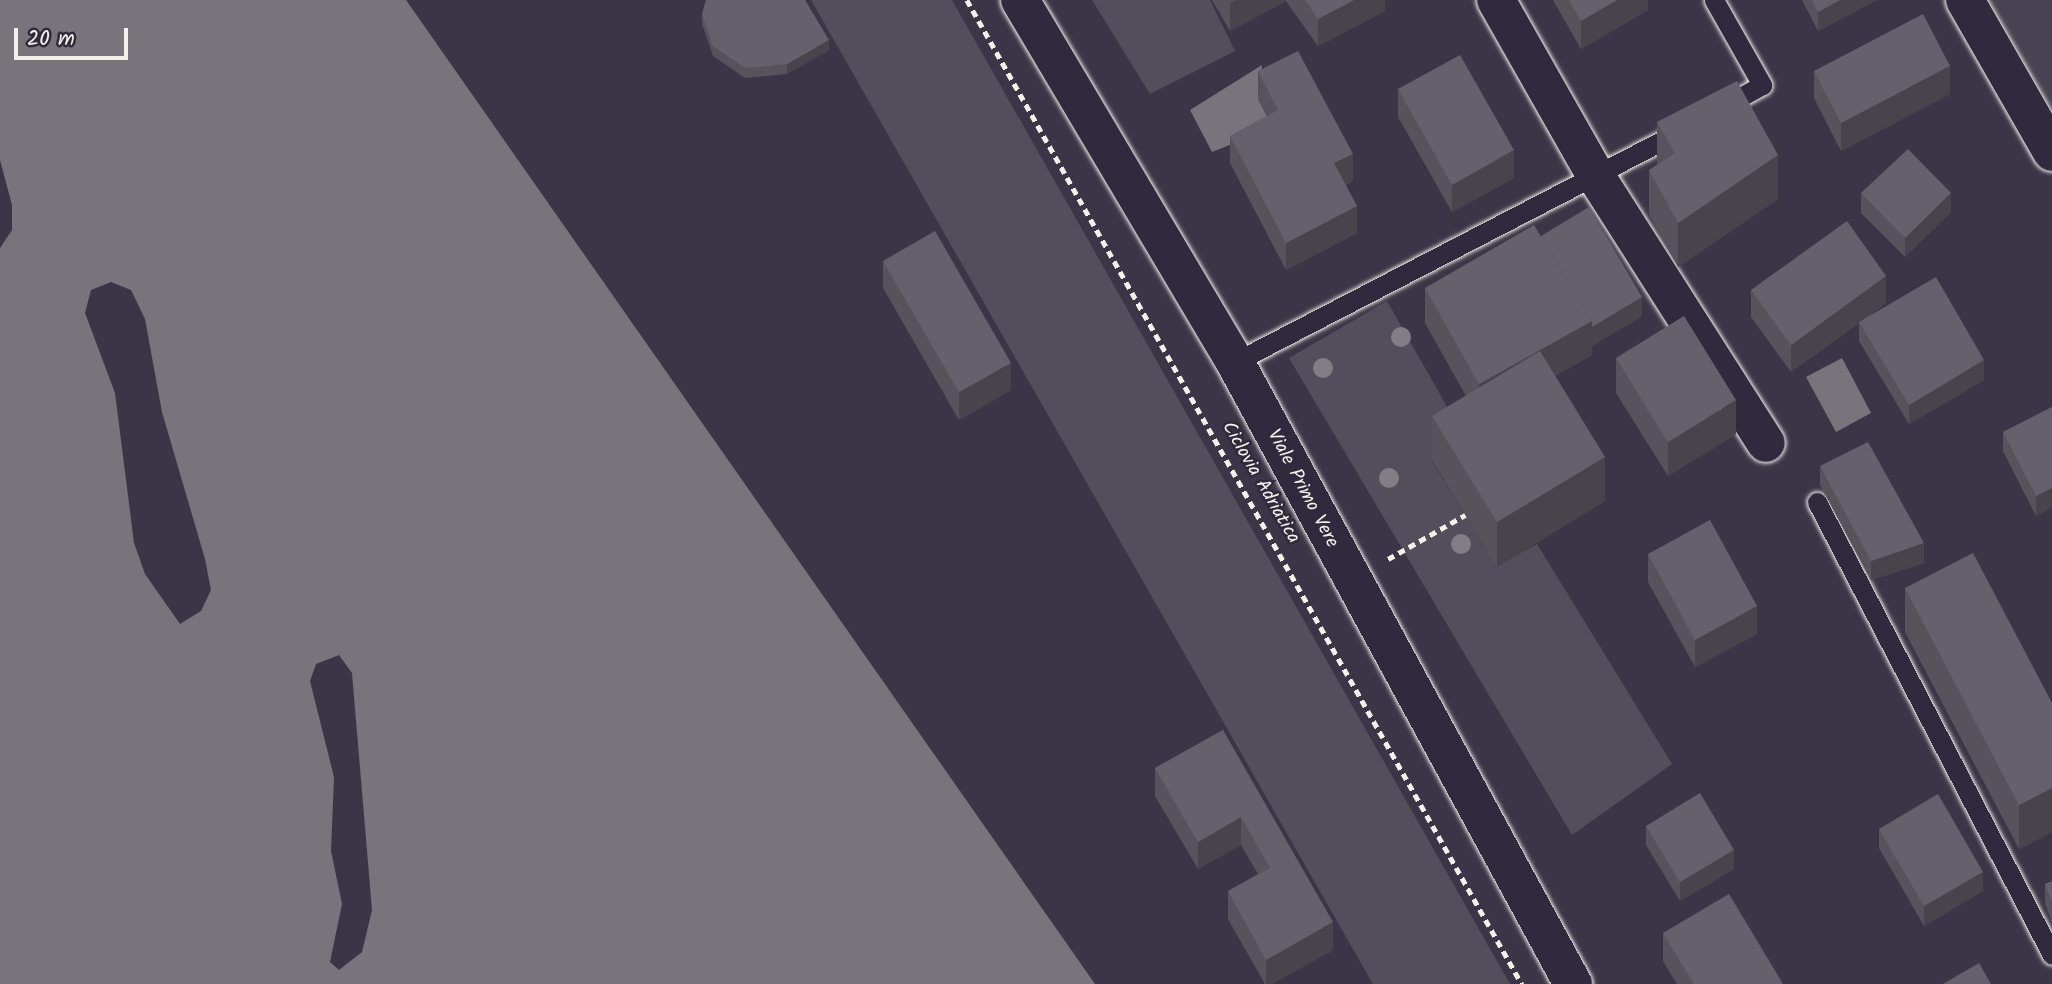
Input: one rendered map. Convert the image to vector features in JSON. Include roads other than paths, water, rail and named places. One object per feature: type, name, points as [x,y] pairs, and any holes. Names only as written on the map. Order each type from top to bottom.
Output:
[{"type":"street","name":"Viale Primo Vere","points":[[1020,0],[1235,362],[1573,984]]},
{"type":"street","points":[[1496,0],[1597,177],[1766,443]]},
{"type":"street","points":[[1965,0],[2052,152]]},
{"type":"lane","points":[[1235,362],[1597,177],[1762,85],[1714,0]]},
{"type":"lane","points":[[1817,502],[2052,955]]}]
